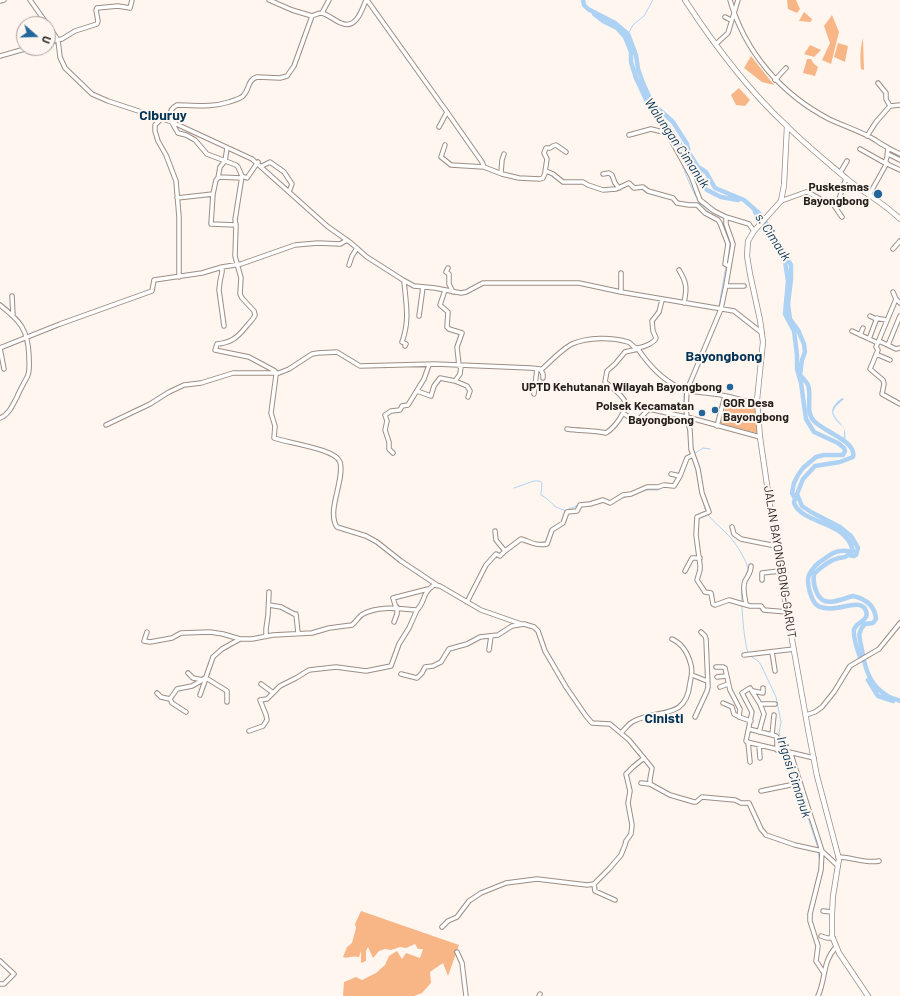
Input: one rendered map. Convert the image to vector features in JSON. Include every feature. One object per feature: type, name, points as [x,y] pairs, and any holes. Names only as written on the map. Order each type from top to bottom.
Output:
[{"type":"main road","points":[[685,0],[716,44],[747,83],[787,126],[846,178],[900,219]]},
{"type":"main road","points":[[783,200],[787,126]]},
{"type":"main road","points":[[787,140],[797,136]]},
{"type":"main road","name":"JALAN BAYONGBONG-GARUT","points":[[783,200],[755,229],[748,241],[747,256],[763,342],[757,404],[760,437],[780,571],[817,776],[838,857],[832,912],[833,938],[836,947],[868,996]]},
{"type":"street","points":[[0,1],[4,0]]},
{"type":"street","points":[[30,0],[42,16]]},
{"type":"street","points":[[58,40],[97,24],[97,8],[118,6],[130,8],[132,0]]},
{"type":"street","points":[[269,0],[292,10],[312,16],[322,13],[341,23],[349,24],[354,22],[360,15],[366,0]]},
{"type":"street","points":[[322,13],[329,0]]},
{"type":"street","points":[[366,0],[447,112],[484,167]]},
{"type":"street","points":[[730,0],[733,12],[751,49],[775,80],[811,108],[900,154]]},
{"type":"street","points":[[716,44],[728,33],[733,12],[738,0]]},
{"type":"street","points":[[276,373],[272,369],[249,357],[215,350],[217,344],[231,342],[238,336],[255,315],[254,311],[240,294],[241,278],[235,252],[235,220],[242,177],[237,166],[232,162],[207,154],[195,140],[188,135],[178,133],[169,112],[177,105],[206,107],[224,104],[242,97],[250,82],[254,78],[280,78],[287,76],[294,66],[312,16]]},
{"type":"street","points":[[725,18],[731,20]]},
{"type":"street","points":[[56,37],[58,40],[60,56],[65,68],[90,93],[108,101],[172,122],[258,162],[327,226],[367,257],[404,281],[416,286],[461,293],[483,283],[583,283],[662,300],[736,312],[762,333]]},
{"type":"street","points":[[0,56],[16,51]]},
{"type":"street","points":[[775,80],[786,68]]},
{"type":"street","points":[[878,83],[886,93],[886,100],[890,106]]},
{"type":"street","points":[[867,136],[876,122],[890,106],[900,105]]},
{"type":"street","points":[[439,127],[447,112]]},
{"type":"street","points":[[161,119],[155,125],[155,132],[158,141],[166,154],[176,183],[179,217],[179,277]]},
{"type":"street","points":[[628,135],[651,129],[668,133],[691,176],[700,204],[705,213],[718,220],[728,244],[726,286],[719,309],[686,390],[686,417],[690,430],[692,455],[698,468],[702,493],[708,512],[697,517],[696,535],[700,558],[700,570],[697,580],[705,592],[711,593],[714,604],[728,600],[750,606],[761,606],[764,610],[787,612]]},
{"type":"street","points":[[445,145],[441,157],[450,164],[484,167],[519,178],[543,178],[547,158],[544,153],[546,148],[556,145],[566,152]]},
{"type":"street","points":[[227,148],[225,161],[220,167],[213,194],[211,224],[236,225]]},
{"type":"street","points":[[869,195],[886,163],[888,148]]},
{"type":"street","points":[[860,149],[900,170]]},
{"type":"street","points":[[501,173],[504,154]]},
{"type":"street","points":[[888,154],[900,160]]},
{"type":"street","points":[[218,177],[247,178],[258,162]]},
{"type":"street","points":[[262,166],[270,162],[284,172],[292,184],[289,192]]},
{"type":"street","points":[[840,173],[847,162]]},
{"type":"street","points":[[545,172],[551,173],[564,182],[583,182],[603,190],[620,188],[629,183],[634,188],[643,187],[648,191],[673,198],[677,203],[689,205],[700,204],[726,216],[749,224],[755,229]]},
{"type":"street","points":[[603,174],[608,173],[612,175],[615,183],[620,188]]},
{"type":"street","points":[[833,204],[838,202],[846,178]]},
{"type":"street","points":[[783,200],[803,192],[808,192],[833,204],[842,217]]},
{"type":"street","points":[[177,198],[213,194]]},
{"type":"street","points":[[726,216],[726,224],[733,244],[728,266]]},
{"type":"street","points":[[4,369],[0,348],[152,291],[154,280],[202,273],[245,262],[295,245],[318,243],[340,244],[347,240]]},
{"type":"street","points":[[893,249],[900,242]]},
{"type":"street","points":[[349,265],[357,248]]},
{"type":"street","points":[[222,267],[220,290],[224,326]]},
{"type":"street","points":[[448,268],[446,272],[449,274],[449,282],[452,292]]},
{"type":"street","points":[[679,270],[685,281],[687,290],[684,303]]},
{"type":"street","points":[[620,292],[621,273]]},
{"type":"street","points":[[404,281],[408,312],[406,319],[407,324],[402,342],[406,344],[405,346]]},
{"type":"street","points":[[726,286],[744,286]]},
{"type":"street","points":[[419,316],[423,287]]},
{"type":"street","points":[[445,290],[440,306],[448,312],[447,328],[449,330],[462,333],[457,347],[460,374],[455,381]]},
{"type":"street","points":[[893,292],[896,299],[900,303]]},
{"type":"street","points":[[12,296],[14,316]]},
{"type":"street","points":[[896,299],[876,347],[878,350],[870,369],[883,380],[884,384],[882,394],[900,404]]},
{"type":"street","points":[[567,429],[581,431],[596,430],[606,433],[614,428],[623,413],[625,404],[624,400],[605,382],[604,380],[607,370],[616,364],[624,353],[656,340],[652,321],[659,312],[662,300]]},
{"type":"street","points":[[0,305],[14,316],[23,327],[29,359],[28,374],[8,413],[0,418]]},
{"type":"street","points":[[870,316],[887,320]]},
{"type":"street","points":[[888,345],[900,317]]},
{"type":"street","points":[[869,339],[877,318]]},
{"type":"street","points":[[860,335],[863,328]]},
{"type":"street","points":[[852,331],[896,349],[900,347]]},
{"type":"street","points":[[106,425],[150,404],[169,392],[184,385],[201,383],[233,372],[276,373],[289,369],[312,354],[323,352],[337,352],[360,366],[429,365],[539,369],[572,344],[587,340],[605,338],[628,342],[634,347],[638,348],[661,375],[674,385],[686,390],[725,396],[757,404]]},
{"type":"street","points":[[876,354],[890,360]]},
{"type":"street","points":[[393,453],[389,448],[389,442],[385,430],[387,421],[385,416],[391,411],[400,410],[402,406],[407,406],[424,379],[429,365]]},
{"type":"street","points":[[539,369],[543,378]]},
{"type":"street","points":[[534,394],[539,369]]},
{"type":"street","points":[[276,373],[271,413],[275,426],[274,438],[327,451],[335,456],[340,463],[334,515],[335,524],[337,527],[366,536],[377,542],[401,561],[437,585],[467,602],[487,612],[521,624]]},
{"type":"street","points":[[417,391],[431,396],[434,386],[440,378],[455,381],[467,386],[470,391],[468,397]]},
{"type":"street","points":[[718,426],[725,396]]},
{"type":"street","points":[[623,413],[636,422],[649,409],[686,417],[760,437]]},
{"type":"street","points":[[467,602],[486,565],[496,554],[500,557],[505,550],[521,539],[531,544],[547,544],[552,531],[563,523],[567,512],[577,511],[580,505],[603,500],[610,503],[623,495],[631,494],[647,487],[658,487],[664,485],[674,486],[680,476],[687,458],[692,455]]},
{"type":"street","points":[[671,474],[680,476]]},
{"type":"street","points":[[732,527],[734,534],[740,538],[776,546]]},
{"type":"street","points":[[495,531],[497,540],[505,550]]},
{"type":"street","points":[[685,571],[691,558],[700,558]]},
{"type":"street","points":[[744,604],[745,581],[751,572],[751,566]]},
{"type":"street","points":[[762,580],[762,574],[780,571]]},
{"type":"street","points":[[394,622],[397,614],[397,608],[393,599],[394,597],[429,589],[437,585]]},
{"type":"street","points":[[249,731],[261,727],[266,723],[267,718],[259,701],[267,698],[280,686],[309,670],[336,667],[366,671],[391,666],[398,646],[409,628],[425,593],[429,589]]},
{"type":"street","points":[[266,636],[269,592]]},
{"type":"street","points":[[269,605],[281,607],[296,614],[298,633]]},
{"type":"street","points":[[147,632],[144,641],[150,642],[172,638],[181,633],[210,632],[240,638],[258,639],[266,636],[312,633],[329,628],[352,625],[364,613],[384,608],[417,610]]},
{"type":"street","points":[[806,715],[815,712],[822,707],[844,677],[848,668],[879,649],[900,623]]},
{"type":"street","points":[[401,674],[417,678],[427,666],[432,666],[441,662],[449,649],[467,644],[480,637],[498,635],[512,626],[526,624],[536,628],[545,651],[555,669],[590,721],[610,724],[629,740],[652,768],[650,784]]},
{"type":"street","points":[[695,717],[707,691],[708,681],[706,639],[701,632]]},
{"type":"street","points":[[488,650],[491,636]]},
{"type":"street","points":[[200,695],[204,679],[213,657],[222,649],[240,638]]},
{"type":"street","points":[[620,733],[635,720],[674,710],[687,700],[692,670],[686,650],[678,642],[672,639]]},
{"type":"street","points":[[744,655],[794,649]]},
{"type":"street","points":[[772,652],[775,671]]},
{"type":"street","points":[[716,667],[724,667],[728,684],[740,709],[739,717]]},
{"type":"street","points":[[188,673],[193,678],[204,679],[227,691],[228,702]]},
{"type":"street","points":[[692,675],[708,681]]},
{"type":"street","points":[[717,677],[726,676]]},
{"type":"street","points":[[170,699],[177,689],[192,686],[204,679]]},
{"type":"street","points":[[261,684],[272,692]]},
{"type":"street","points":[[720,687],[728,684]]},
{"type":"street","points":[[750,762],[748,742],[746,741],[752,711],[742,693],[750,688],[753,691],[763,693],[763,688]]},
{"type":"street","points":[[753,691],[764,714],[759,732]]},
{"type":"street","points":[[157,693],[161,697],[170,699],[172,703],[186,712]]},
{"type":"street","points":[[723,703],[732,707],[734,714],[751,721]]},
{"type":"street","points":[[760,704],[775,704]]},
{"type":"street","points":[[764,714],[775,715],[772,735]]},
{"type":"street","points":[[749,729],[777,737],[777,750]]},
{"type":"street","points":[[748,742],[790,754],[814,758]]},
{"type":"street","points":[[759,745],[760,758]]},
{"type":"street","points":[[790,754],[820,851],[821,870],[817,879],[810,917],[818,946],[816,961],[824,970]]},
{"type":"street","points":[[442,927],[448,921],[457,917],[469,901],[481,893],[506,883],[537,879],[587,885],[594,884],[621,855],[626,840],[631,834],[632,825],[628,802],[630,791],[626,774],[644,758]]},
{"type":"street","points":[[641,783],[650,784],[670,795],[694,802],[702,797],[735,800],[749,803],[761,829],[766,835],[795,845],[820,851],[838,866]]},
{"type":"street","points":[[761,791],[799,783]]},
{"type":"street","points":[[838,857],[874,862],[878,861]]},
{"type":"street","points":[[594,884],[595,891],[615,900]]},
{"type":"street","points":[[822,911],[832,912]]},
{"type":"street","points":[[821,936],[833,938]]},
{"type":"street","points":[[818,996],[822,988],[824,970],[830,955],[836,947]]},
{"type":"street","points":[[457,952],[462,964],[466,996]]},
{"type":"street","points":[[0,962],[14,974],[4,984],[0,984]]},
{"type":"shaded area","points":[[787,0],[796,0],[800,9],[797,13],[788,9]]},
{"type":"shaded area","points":[[804,12],[812,19],[811,22],[799,21]]},
{"type":"shaded area","points":[[832,15],[839,32],[831,64],[822,60],[830,43],[824,26]]},
{"type":"shaded area","points":[[863,38],[864,70],[861,69],[860,61]]},
{"type":"shaded area","points":[[838,43],[848,46],[845,62],[834,57]]},
{"type":"shaded area","points":[[810,45],[821,50],[814,57],[804,54]]},
{"type":"shaded area","points":[[751,56],[774,85],[762,82],[744,68]]},
{"type":"shaded area","points":[[807,59],[811,59],[818,67],[815,76],[803,73]]},
{"type":"shaded area","points":[[739,88],[750,100],[745,106],[736,105],[731,95]]},
{"type":"shaded area","points":[[728,398],[758,404],[760,434],[721,424]]},
{"type":"shaded area","points":[[361,911],[459,945],[448,976],[443,963],[430,972],[431,983],[422,993],[414,996],[343,996],[344,982],[356,977],[362,980],[376,973],[385,965],[389,956],[397,951],[402,959],[406,953],[420,958],[423,949],[418,949],[415,944],[406,948],[400,947],[391,950],[385,949],[379,951],[373,958],[368,947],[366,951],[366,961],[361,963],[361,951],[359,957],[343,957],[347,947],[352,943],[356,928],[355,924]]},
{"type":"water","points":[[842,398],[844,399],[836,406],[833,412],[843,427],[832,413],[834,406]]},
{"type":"water","points":[[844,429],[846,436],[845,441],[841,440],[844,440]]},
{"type":"waterway","name":"s. Cimauk","points":[[583,0],[584,5],[588,9],[615,23],[628,34],[636,55],[638,69],[652,103],[673,122],[687,144],[689,153],[698,167],[706,172],[715,188],[744,200],[761,215],[791,265],[788,304],[790,319],[798,330],[804,344],[805,352],[802,360],[800,375],[808,385],[809,409],[811,417],[819,425],[845,441],[853,451],[853,457],[840,462],[815,466],[803,479],[797,494],[802,506],[840,527],[851,536],[858,548],[856,555],[848,555],[829,562],[814,574],[814,586],[820,598],[824,601],[833,602],[853,596],[866,601],[872,607],[876,619],[873,623],[865,624],[860,631],[860,639],[866,669],[872,681],[880,691],[900,701]]},
{"type":"waterway","points":[[628,34],[633,25],[644,16],[653,0]]},
{"type":"waterway","name":"Walungan Cimanuk","points":[[594,14],[603,21],[617,28],[625,37],[631,52],[631,62],[636,78],[650,108],[666,124],[679,142],[697,177],[707,190],[721,197],[738,200]]},
{"type":"waterway","name":"Irigasi Cimanuk","points":[[678,150],[679,142]]},
{"type":"waterway","name":"Irigasi Cimanuk","points":[[682,164],[697,198],[705,209],[711,214]]},
{"type":"waterway","name":"Walungan Cimanuk","points":[[755,212],[768,235],[776,244]]},
{"type":"waterway","name":"Irigasi Cimanuk","points":[[722,224],[730,244],[727,261]]},
{"type":"waterway","name":"Walungan Cimanuk","points":[[784,255],[788,281],[785,314],[794,331],[797,369],[801,383],[806,419],[814,432],[838,443],[844,448],[845,451],[843,455],[824,455],[816,457],[803,468],[794,483],[792,493],[795,498],[794,503],[806,516],[842,533],[849,541],[853,551],[836,552],[829,555],[813,568],[809,575],[808,583],[814,602],[820,607],[839,608],[852,605],[861,605],[864,607],[867,614],[866,617],[855,627],[854,630],[855,641],[861,660]]},
{"type":"waterway","name":"Irigasi Cimanuk","points":[[718,312],[726,266]]},
{"type":"waterway","name":"Irigasi Cimanuk","points":[[684,415],[684,394],[686,391]]},
{"type":"waterway","name":"Irigasi Cimanuk","points":[[685,418],[691,454]]},
{"type":"waterway","points":[[694,454],[703,448],[710,449]]},
{"type":"waterway","points":[[676,479],[684,461]]},
{"type":"waterway","points":[[514,488],[534,481],[540,481],[542,483],[541,495],[556,507],[566,511],[579,505]]},
{"type":"waterway","points":[[644,490],[660,489]]},
{"type":"waterway","points":[[622,498],[630,496]]},
{"type":"waterway","name":"Irigasi Cimanuk","points":[[702,498],[706,512]]},
{"type":"waterway","name":"Irigasi Cimanuk","points":[[708,515],[736,544],[745,560],[748,573]]},
{"type":"waterway","name":"Irigasi Cimanuk","points":[[742,585],[743,619],[748,653]]},
{"type":"waterway","name":"Irigasi Cimanuk","points":[[749,655],[761,665],[776,697],[781,722],[779,733],[785,749]]},
{"type":"waterway","name":"Walungan Cimanuk","points":[[868,680],[878,696],[893,701]]},
{"type":"waterway","name":"Irigasi Cimanuk","points":[[786,752],[818,848]]},
{"type":"waterway","name":"Irigasi Cimanuk","points":[[813,893],[820,865],[818,851]]},
{"type":"waterway","name":"Irigasi Cimanuk","points":[[809,911],[812,900]]},
{"type":"place","name":"Puskesmas Bayongbong","points":[[878,194]]},
{"type":"place","name":"UPTD Kehutanan Wilayah Bayongbong","points":[[730,387]]},
{"type":"place","name":"GOR Desa Bayongbong","points":[[715,410]]},
{"type":"place","name":"Polsek Kecamatan Bayongbong","points":[[702,413]]},
{"type":"district","name":"Ciburuy","points":[[163,115]]},
{"type":"district","name":"Bayongbong","points":[[724,356]]},
{"type":"district","name":"Cinisti","points":[[664,718]]}]
